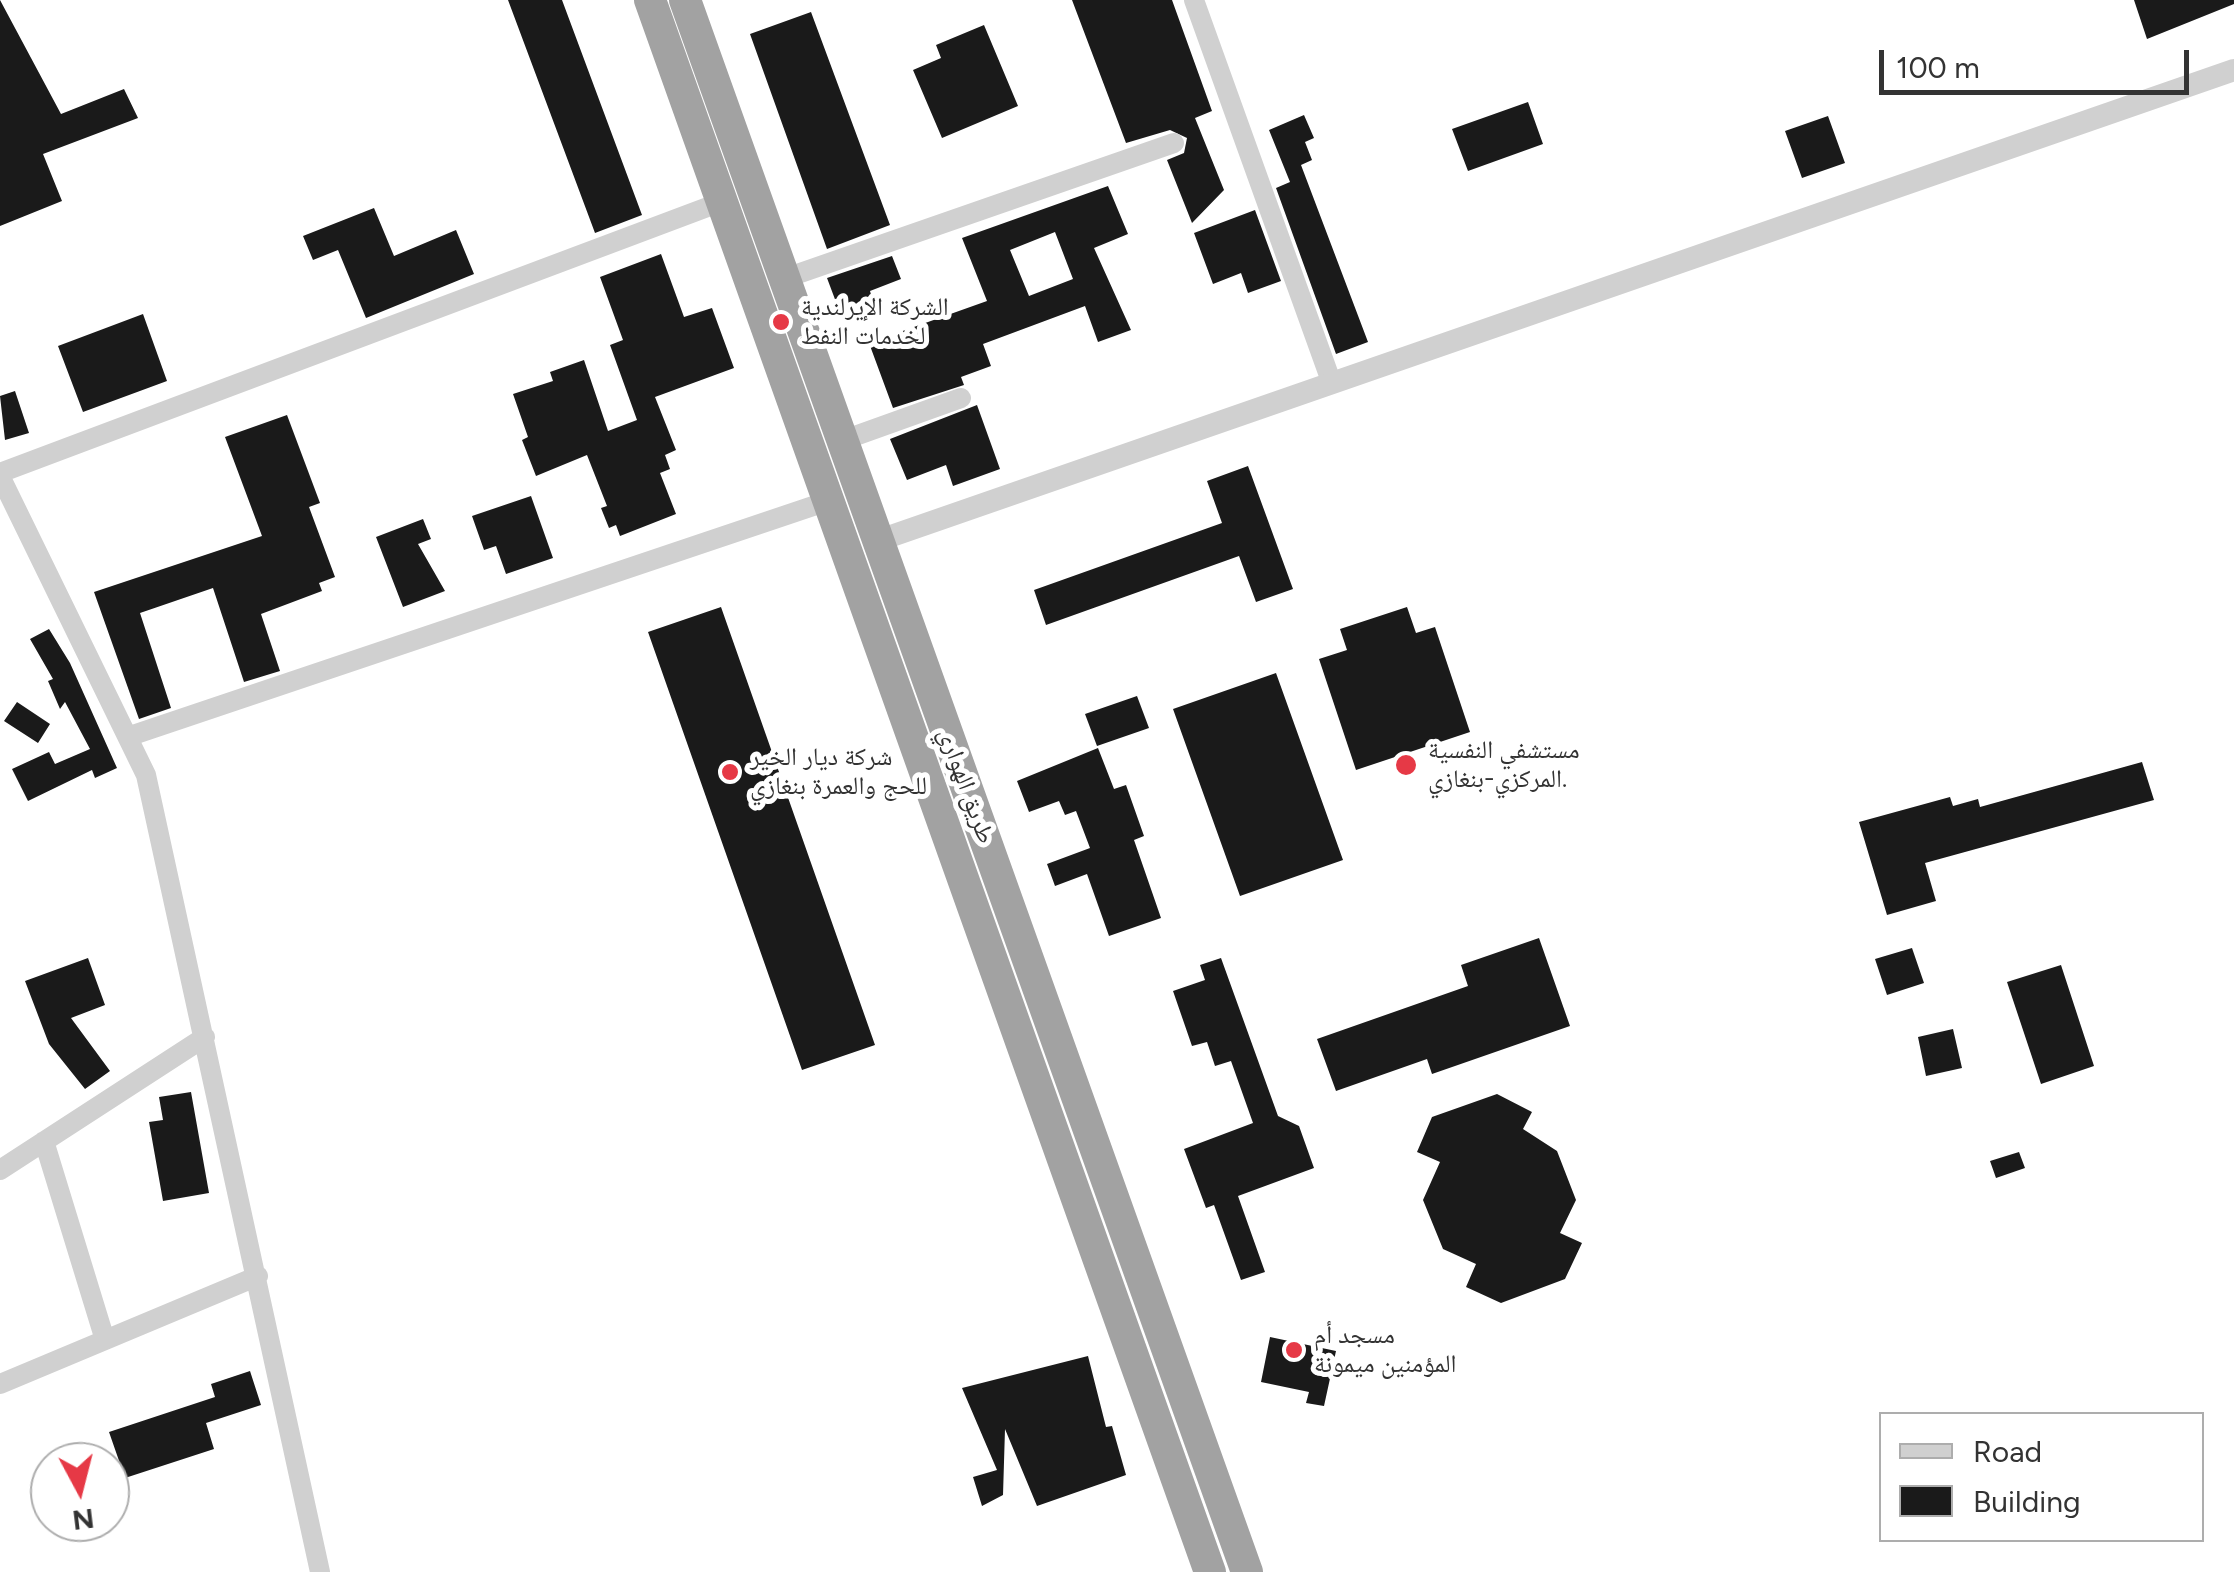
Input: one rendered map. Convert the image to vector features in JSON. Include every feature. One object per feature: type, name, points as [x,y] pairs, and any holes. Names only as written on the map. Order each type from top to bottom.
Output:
[{"type":"highway","name":"طريق الهواري","points":[[650,0],[825,502],[1210,1572]]},
{"type":"highway","name":"طريق الهواري","points":[[685,0],[1248,1572]]},
{"type":"street","points":[[1194,0],[1331,381]]},
{"type":"street","points":[[877,541],[2234,70]]},
{"type":"street","points":[[783,279],[1174,142]]},
{"type":"street","points":[[320,1572],[155,810],[130,736],[0,475],[721,202]]},
{"type":"street","points":[[841,440],[960,398]]},
{"type":"street","points":[[130,736],[825,502]]},
{"type":"street","points":[[0,1170],[205,1037]]},
{"type":"street","points":[[44,1141],[105,1340]]},
{"type":"street","points":[[0,1384],[258,1276]]},
{"type":"building","points":[[0,0],[61,114],[124,89],[138,118],[43,154],[62,201],[0,226]]},
{"type":"building","points":[[508,0],[562,0],[642,215],[595,233]]},
{"type":"building","points":[[1072,0],[1172,0],[1212,111],[1195,118],[1224,190],[1192,223],[1167,160],[1184,153],[1187,138],[1170,130],[1126,143]]},
{"type":"building","points":[[2134,0],[2234,0],[2234,4],[2147,39]]},
{"type":"building","points":[[811,12],[890,225],[827,249],[750,34]]},
{"type":"building","points":[[984,25],[1018,106],[942,138],[913,70],[941,58],[936,45]]},
{"type":"building","points":[[1528,102],[1543,144],[1468,171],[1452,129]]},
{"type":"building","points":[[1304,115],[1314,138],[1305,142],[1312,160],[1301,165],[1368,342],[1336,354],[1276,188],[1290,182],[1269,130]]},
{"type":"building","points":[[1828,116],[1845,163],[1802,178],[1785,131]]},
{"type":"building","points":[[1108,186],[1128,234],[1094,248],[1131,330],[1098,342],[1085,306],[983,344],[991,366],[961,377],[964,385],[893,408],[869,343],[987,301],[962,238]],"holes":[[[1055,232],[1073,279],[1029,296],[1010,250]]]},
{"type":"building","points":[[374,208],[394,256],[456,230],[474,274],[366,318],[338,250],[313,260],[303,236]]},
{"type":"building","points":[[1255,210],[1281,281],[1248,293],[1241,273],[1213,284],[1194,233]]},
{"type":"building","points":[[661,254],[684,317],[712,308],[734,368],[655,397],[676,450],[665,455],[670,469],[660,473],[676,514],[620,536],[616,525],[609,528],[601,508],[607,506],[587,455],[536,476],[522,440],[528,437],[513,394],[553,381],[550,372],[584,360],[608,431],[637,420],[610,345],[623,340],[600,277]]},
{"type":"building","points":[[892,256],[901,279],[870,291],[872,298],[839,310],[827,278]]},
{"type":"building","points":[[143,314],[167,381],[83,412],[58,346]]},
{"type":"building","points":[[15,391],[29,433],[5,440],[0,396]]},
{"type":"building","points":[[977,405],[1000,469],[953,486],[946,465],[907,480],[890,439]]},
{"type":"building","points":[[287,415],[320,503],[309,507],[335,577],[319,583],[322,591],[261,614],[280,671],[244,682],[213,588],[140,613],[171,708],[139,719],[94,592],[262,536],[225,437]]},
{"type":"building","points":[[1248,466],[1293,589],[1256,602],[1239,556],[1046,625],[1034,590],[1222,523],[1207,481]]},
{"type":"building","points":[[531,496],[553,558],[506,574],[496,546],[484,550],[472,516]]},
{"type":"building","points":[[423,519],[431,539],[418,544],[445,591],[403,607],[376,537]]},
{"type":"building","points":[[721,607],[875,1045],[802,1070],[648,632]]},
{"type":"building","points":[[1407,607],[1416,633],[1435,627],[1470,732],[1356,770],[1319,659],[1347,650],[1340,629]]},
{"type":"building","points":[[49,629],[70,663],[117,768],[95,778],[92,770],[28,801],[12,769],[49,752],[55,764],[90,749],[65,702],[60,709],[48,681],[53,679],[30,639]]},
{"type":"building","points":[[1276,673],[1343,860],[1240,896],[1173,709]]},
{"type":"building","points":[[1137,696],[1149,728],[1097,746],[1085,714]]},
{"type":"building","points":[[17,702],[50,724],[38,743],[4,721]]},
{"type":"building","points":[[1098,748],[1114,789],[1126,785],[1144,836],[1134,840],[1161,918],[1109,936],[1087,874],[1055,886],[1047,864],[1090,848],[1076,811],[1065,815],[1059,801],[1029,812],[1017,781]]},
{"type":"building","points":[[2142,762],[2154,800],[1925,863],[1936,901],[1887,915],[1859,822],[1950,797],[1953,806],[1978,799],[1980,807]]},
{"type":"building","points":[[1539,938],[1570,1026],[1432,1074],[1427,1059],[1336,1091],[1317,1039],[1468,986],[1461,965]]},
{"type":"building","points":[[1912,948],[1924,983],[1887,995],[1875,959]]},
{"type":"building","points":[[88,958],[105,1005],[71,1018],[110,1071],[85,1089],[49,1044],[25,981]]},
{"type":"building","points":[[1221,958],[1278,1116],[1299,1126],[1314,1168],[1238,1196],[1265,1272],[1241,1280],[1214,1205],[1206,1208],[1184,1149],[1253,1123],[1231,1061],[1215,1066],[1207,1042],[1192,1046],[1173,991],[1205,980],[1200,965]]},
{"type":"building","points":[[2061,965],[2094,1066],[2041,1084],[2007,982]]},
{"type":"building","points":[[1953,1029],[1962,1068],[1926,1076],[1918,1037]]},
{"type":"building","points":[[191,1092],[209,1193],[163,1201],[149,1122],[163,1120],[159,1097]]},
{"type":"building","points":[[1497,1094],[1532,1112],[1523,1129],[1557,1151],[1576,1200],[1560,1233],[1582,1243],[1565,1279],[1501,1303],[1466,1287],[1476,1264],[1443,1249],[1423,1200],[1440,1162],[1417,1152],[1432,1117]]},
{"type":"building","points":[[2019,1152],[2025,1168],[1996,1178],[1990,1161]]},
{"type":"building","points":[[1270,1337],[1336,1351],[1324,1406],[1306,1403],[1309,1392],[1261,1382]]},
{"type":"building","points":[[1088,1356],[1106,1427],[1112,1426],[1126,1475],[1037,1506],[1005,1429],[1003,1495],[982,1506],[973,1477],[997,1470],[962,1388]]},
{"type":"building","points":[[250,1371],[261,1405],[206,1423],[214,1449],[130,1476],[130,1442],[112,1442],[109,1432],[215,1397],[211,1384]]},
{"type":"place","name":"الشركة الإيرلندية لخدمات النفط","points":[[781,322]]},
{"type":"place","name":"مستشفي النفسية المركزي-بنغازي.","points":[[1406,765]]},
{"type":"place","name":"شركة ديار الخير للحج والعمرة بنغازي","points":[[730,772]]},
{"type":"place","name":"مسجد أم المؤمنين ميمونة","points":[[1294,1350]]}]
